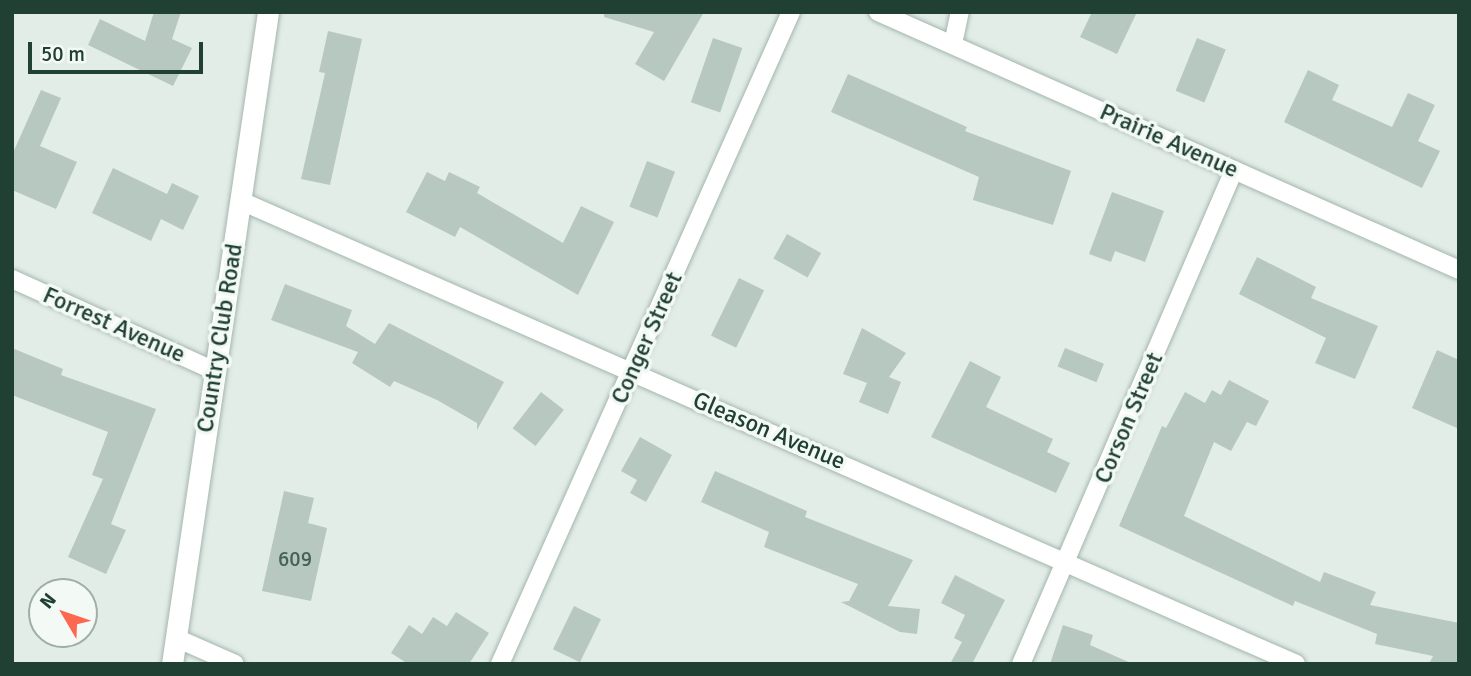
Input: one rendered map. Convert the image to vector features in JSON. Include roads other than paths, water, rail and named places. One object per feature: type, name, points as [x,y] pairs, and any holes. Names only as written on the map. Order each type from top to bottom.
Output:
[{"type":"main road","name":"Country Club Road","points":[[172,664],[268,12]]},
{"type":"street","name":"Conger Street","points":[[500,664],[791,12]]},
{"type":"street","name":"Prairie Avenue","points":[[878,12],[1459,270]]},
{"type":"street","points":[[953,44],[960,12]]},
{"type":"street","name":"Corson Street","points":[[1021,664],[1068,561],[1234,170]]},
{"type":"street","name":"Gleason Avenue","points":[[241,201],[1068,561],[1296,664]]},
{"type":"street","name":"Forrest Avenue","points":[[12,279],[215,371]]},
{"type":"street","points":[[176,638],[235,664]]}]
